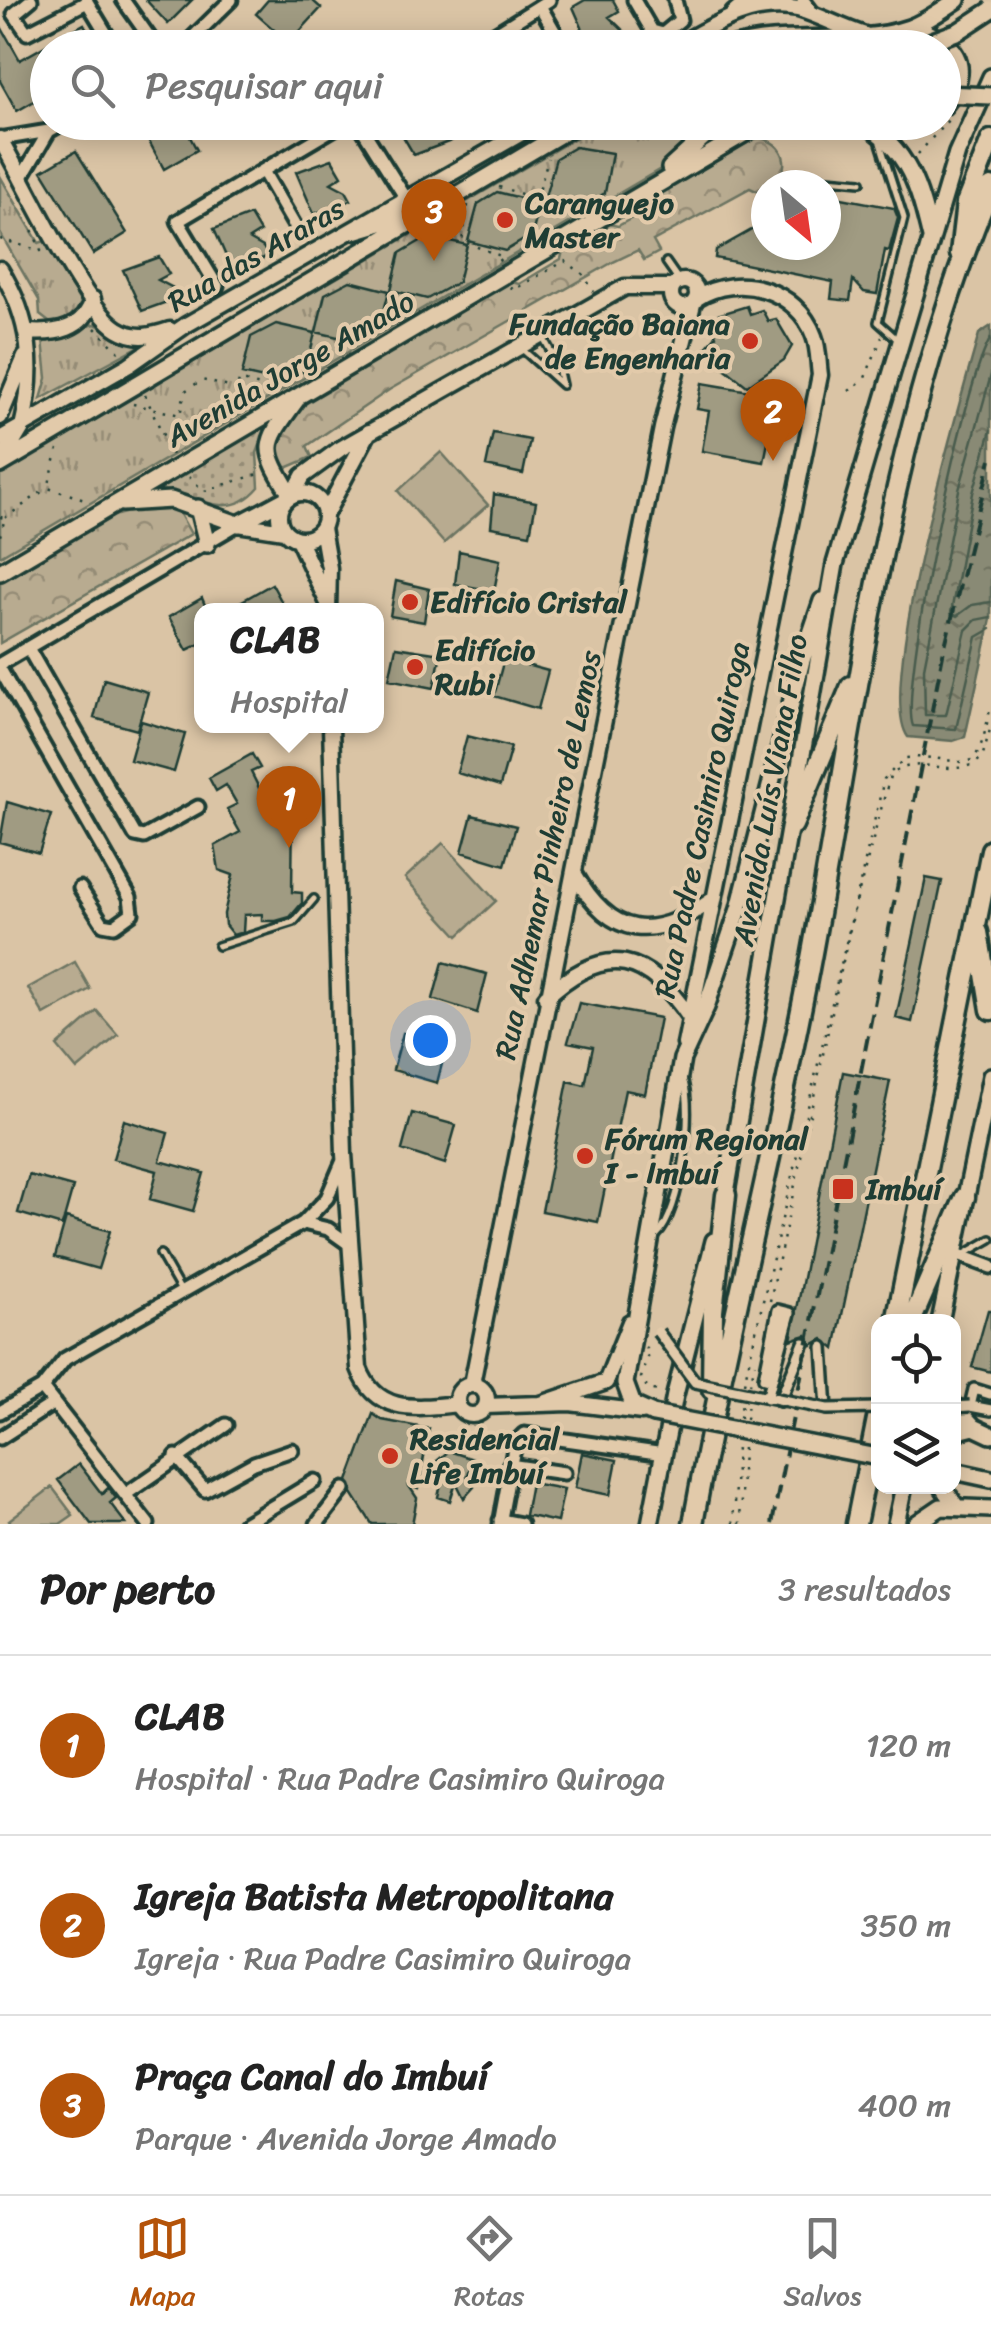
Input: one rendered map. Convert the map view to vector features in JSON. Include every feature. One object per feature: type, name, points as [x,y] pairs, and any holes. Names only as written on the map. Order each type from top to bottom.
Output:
[{"type":"highway","points":[[961,263],[961,223],[991,140]]},
{"type":"highway","points":[[693,1524],[712,1420],[776,1136],[901,468],[942,314],[991,187]]},
{"type":"highway","points":[[793,825],[866,648]]},
{"type":"highway","points":[[898,1314],[991,850]]},
{"type":"highway","points":[[976,918],[991,1010]]},
{"type":"highway","points":[[712,1420],[713,1310],[726,1196]]},
{"type":"highway","points":[[914,1314],[965,1197]]},
{"type":"highway","points":[[856,1524],[871,1447]]},
{"type":"main road","points":[[910,28],[957,0]]},
{"type":"main road","points":[[961,30],[991,10]]},
{"type":"main road","points":[[897,30],[920,30]]},
{"type":"main road","name":"Avenida Luís Viana Filho","points":[[650,1524],[726,1196],[835,564],[898,340],[958,152],[991,78]]},
{"type":"main road","points":[[961,95],[991,96]]},
{"type":"main road","name":"Avenida Jorge Amado","points":[[0,465],[551,140]]},
{"type":"main road","points":[[653,186],[701,140]]},
{"type":"main road","name":"Avenida Jorge Amado","points":[[0,572],[733,140]]},
{"type":"main road","points":[[884,140],[910,164],[931,239]]},
{"type":"main road","points":[[354,232],[448,202]]},
{"type":"main road","points":[[290,496],[273,470],[271,442],[300,394]]},
{"type":"main road","points":[[0,465],[22,426]]},
{"type":"main road","points":[[113,505],[158,499],[198,508],[238,524]]},
{"type":"main road","points":[[198,508],[207,544]]},
{"type":"main road","points":[[681,1065],[740,909],[802,660],[835,564]]},
{"type":"main road","name":"Rua Padre Casimiro Quiroga","points":[[638,1298],[681,1065]]},
{"type":"main road","points":[[942,1314],[959,1254],[965,1197],[983,1147],[991,1076]]},
{"type":"main road","points":[[638,1298],[624,1390],[648,1413],[871,1456]]},
{"type":"main road","points":[[961,1409],[974,1427],[991,1435]]},
{"type":"main road","points":[[961,1430],[974,1427]]},
{"type":"main road","points":[[961,1473],[991,1479]]},
{"type":"main road","points":[[896,1524],[902,1494]]},
{"type":"main road","points":[[947,1494],[955,1505]]},
{"type":"main road","points":[[916,1524],[955,1505],[991,1509]]},
{"type":"street","points":[[30,32],[14,14],[31,0]]},
{"type":"street","points":[[123,0],[144,30]]},
{"type":"street","points":[[200,30],[231,0]]},
{"type":"street","points":[[634,0],[655,30]]},
{"type":"street","points":[[670,30],[680,20],[675,0]]},
{"type":"street","points":[[703,30],[747,0]]},
{"type":"street","points":[[802,0],[815,16]]},
{"type":"street","points":[[34,30],[87,1],[105,30]]},
{"type":"street","points":[[501,30],[545,3],[556,30]]},
{"type":"street","points":[[732,13],[784,6],[852,30]]},
{"type":"street","points":[[30,135],[0,139],[92,300],[112,326],[148,337],[186,325]]},
{"type":"street","points":[[22,177],[44,140]]},
{"type":"street","points":[[217,286],[178,221],[315,140]]},
{"type":"street","points":[[369,140],[407,200]]},
{"type":"street","name":"Rua das Araras","points":[[0,440],[129,365],[186,325],[510,140]]},
{"type":"street","points":[[264,170],[296,228]]},
{"type":"street","points":[[2,274],[28,336],[29,393],[22,426]]},
{"type":"street","name":"Rua Padre Casimiro Quiroga","points":[[238,524],[290,496],[313,467],[370,431],[625,287],[646,287],[682,296],[726,284],[782,297],[809,324],[818,349],[820,376],[681,1065]]},
{"type":"street","name":"Rua Adhemar Pinheiro de Lemos","points":[[472,1384],[546,997],[682,336],[682,296]]},
{"type":"street","points":[[28,336],[66,330],[86,315],[92,300]]},
{"type":"street","points":[[0,417],[14,390],[28,336]]},
{"type":"street","points":[[80,888],[103,924],[114,926],[132,913],[130,897],[0,667],[238,524],[311,537],[323,522],[370,431]]},
{"type":"street","points":[[326,603],[279,511],[290,496],[318,499],[329,568],[328,603]]},
{"type":"street","points":[[28,648],[136,834],[144,837],[198,807]]},
{"type":"street","points":[[331,733],[344,1154],[362,1378],[374,1395],[392,1405],[439,1406],[458,1400],[472,1384],[482,1388],[487,1401]]},
{"type":"street","points":[[574,873],[600,911],[635,928],[677,922],[714,899]]},
{"type":"street","points":[[546,997],[584,970],[616,960],[632,962],[658,976],[690,1018]]},
{"type":"street","points":[[0,1412],[42,1388],[65,1359],[303,1223],[335,1186],[344,1154]]},
{"type":"street","points":[[303,1223],[328,1229],[349,1244]]},
{"type":"street","points":[[959,1254],[991,1267]]},
{"type":"street","name":"Rua Padre Casimiro Quiroga","points":[[541,1404],[590,1390],[612,1376],[638,1298]]},
{"type":"street","points":[[766,1377],[781,1316],[784,1317],[768,1380],[764,1378],[778,1310],[790,1313],[768,1398]]},
{"type":"street","points":[[658,1332],[695,1382],[827,1409],[871,1411]]},
{"type":"street","points":[[780,1400],[804,1343]]},
{"type":"street","points":[[823,1347],[827,1409]]},
{"type":"street","points":[[42,1388],[148,1524]]},
{"type":"street","points":[[961,1404],[974,1389],[990,1394]]},
{"type":"street","name":"Rua Padre Casimiro Quiroga","points":[[458,1400],[472,1414],[487,1401],[648,1413]]},
{"type":"street","points":[[0,1438],[54,1403]]},
{"type":"street","points":[[961,1406],[991,1410]]},
{"type":"street","points":[[126,1494],[226,1425]]},
{"type":"street","points":[[521,1524],[500,1522],[514,1444],[524,1434],[664,1454]]},
{"type":"street","points":[[176,1456],[205,1490],[254,1463],[292,1450]]},
{"type":"street","points":[[509,1464],[564,1473]]},
{"type":"street","points":[[244,1524],[315,1481]]},
{"type":"street","points":[[317,1524],[344,1488]]},
{"type":"lane","points":[[875,140],[904,214],[878,317],[884,331],[898,340]]},
{"type":"lane","points":[[841,180],[861,182]]},
{"type":"lane","points":[[666,262],[682,296]]},
{"type":"lane","points":[[520,346],[562,385],[557,363],[542,334]]},
{"type":"lane","points":[[218,946],[294,922],[314,900]]},
{"type":"lane","points":[[959,1254],[991,1239]]},
{"type":"lane","points":[[160,1254],[181,1291]]},
{"type":"path","points":[[537,199],[549,157]]},
{"type":"path","points":[[498,187],[579,212]]},
{"type":"path","points":[[448,202],[454,214],[469,205],[462,241],[503,256],[493,262],[513,290],[565,260],[584,274],[600,301]]},
{"type":"path","points":[[0,239],[40,251],[29,230],[47,223]]},
{"type":"path","points":[[86,315],[129,365]]},
{"type":"path","points":[[849,390],[865,378],[881,341]]},
{"type":"path","points":[[129,404],[180,414],[185,391],[202,380],[237,390]]},
{"type":"path","points":[[232,415],[239,380],[274,390]]},
{"type":"path","points":[[139,384],[154,409],[158,432],[178,466],[204,491],[273,470]]},
{"type":"path","points":[[0,536],[2,518],[48,488],[60,443]]},
{"type":"path","points":[[48,488],[88,500]]},
{"type":"path","points":[[991,704],[983,744],[972,760],[955,765],[905,758],[884,779],[746,1384],[854,910],[890,776],[912,763],[968,768],[982,758],[991,726]]},
{"type":"path","points":[[648,1389],[641,1378],[649,1351]]},
{"type":"path","points":[[743,1419],[745,1402]]},
{"type":"path","points":[[733,1524],[741,1436],[740,1524]]},
{"type":"green space","points":[[572,140],[710,140],[0,556],[0,475]]},
{"type":"green space","points":[[748,140],[769,141],[781,151],[783,170],[751,170],[751,188],[653,241],[659,252],[644,260],[638,250],[613,262],[389,390],[307,446],[312,457],[284,469],[271,453],[293,410],[508,281],[519,284],[561,259],[564,247],[605,223],[618,226],[655,205],[657,193]]},
{"type":"green space","points":[[0,176],[39,243],[45,241],[81,303],[69,323],[54,326],[40,315],[39,300],[0,233]]},
{"type":"green space","points":[[95,324],[130,342],[145,343],[41,399],[47,378],[43,340]]},
{"type":"green space","points":[[271,417],[257,453],[259,487],[242,501],[215,504],[155,487]]},
{"type":"green space","points":[[441,452],[488,505],[444,543],[398,491]]},
{"type":"green space","points":[[155,505],[177,509],[191,534],[0,643],[0,575],[113,516]]},
{"type":"green space","points":[[443,843],[496,901],[458,936],[405,878]]},
{"type":"green space","points":[[75,962],[90,989],[44,1015],[28,988]]},
{"type":"green space","points":[[97,1011],[118,1035],[77,1070],[57,1046]]},
{"type":"green space","points":[[52,1487],[73,1515],[60,1524],[12,1524],[9,1520]]},
{"type":"water","points":[[991,326],[991,619],[965,737],[953,741],[908,737],[901,709],[902,664],[911,606],[979,334]]},
{"type":"building","points":[[146,0],[192,0],[168,24]]},
{"type":"building","points":[[268,0],[312,0],[321,8],[301,30],[274,30],[256,14]]},
{"type":"building","points":[[585,0],[613,0],[619,11],[609,17],[623,30],[583,30],[573,7]]},
{"type":"building","points":[[0,25],[20,60],[30,54],[30,103],[17,111],[0,81]]},
{"type":"building","points":[[148,140],[192,140],[197,150],[164,169]]},
{"type":"building","points":[[405,140],[451,141],[414,155]]},
{"type":"building","points":[[575,147],[612,153],[605,193],[582,206],[545,197],[556,158]]},
{"type":"building","points":[[76,151],[127,233],[93,254],[42,171]]},
{"type":"building","points":[[332,159],[342,176],[331,183],[346,191],[351,200],[314,214],[296,172]]},
{"type":"building","name":"Caranguejo Master","points":[[497,192],[540,203],[532,235],[505,251],[468,241],[478,204]]},
{"type":"building","points":[[841,198],[894,208],[898,218],[889,251],[885,250],[877,294],[864,292],[853,280],[850,301],[831,299],[833,282],[715,258],[716,250],[751,230],[751,260],[841,260]]},
{"type":"building","points":[[250,215],[260,232],[249,239],[269,256],[232,270],[214,229]]},
{"type":"building","points":[[429,236],[467,245],[458,282],[427,299],[391,290],[400,253]]},
{"type":"building","points":[[159,257],[169,274],[158,280],[173,288],[178,298],[142,311],[123,270]]},
{"type":"building","points":[[350,281],[389,291],[380,327],[355,341],[316,332],[325,294]]},
{"type":"building","name":"Fundação Baiana de Engenharia","points":[[747,306],[750,314],[762,310],[768,321],[776,319],[792,346],[784,360],[747,386],[703,351],[716,336],[711,317]]},
{"type":"building","points":[[276,324],[315,333],[306,370],[281,383],[242,374],[251,337]]},
{"type":"building","points":[[702,383],[786,397],[782,423],[772,422],[764,462],[702,451],[709,411],[697,409]]},
{"type":"building","points":[[493,433],[530,440],[523,474],[486,466]]},
{"type":"building","points":[[494,494],[536,502],[530,534],[491,527]]},
{"type":"building","points":[[459,551],[500,560],[494,591],[455,584]]},
{"type":"building","name":"Edifício Cristal","points":[[396,581],[429,589],[424,622],[390,616]]},
{"type":"building","points":[[272,584],[282,603],[238,603]]},
{"type":"building","points":[[202,598],[204,603],[194,603],[194,647],[187,650],[169,617]]},
{"type":"building","name":"Edifício Rubi","points":[[396,647],[441,654],[434,688],[389,679]]},
{"type":"building","points":[[504,659],[548,671],[538,709],[494,696]]},
{"type":"building","points":[[104,679],[148,692],[137,730],[94,718]]},
{"type":"building","points":[[141,721],[185,734],[174,772],[130,760]]},
{"type":"building","points":[[467,736],[511,747],[500,786],[457,773]]},
{"type":"building","points":[[252,754],[260,768],[251,772],[261,792],[270,787],[284,812],[293,805],[292,892],[302,893],[302,903],[290,917],[276,921],[262,921],[262,914],[244,915],[243,932],[233,935],[225,925],[224,914],[233,875],[219,870],[215,846],[240,832],[227,809],[237,804],[226,785],[216,791],[209,778]]},
{"type":"building","points":[[7,802],[51,815],[39,853],[0,842]]},
{"type":"building","points":[[472,815],[516,826],[505,865],[462,852]]},
{"type":"building","points":[[926,878],[942,881],[912,1022],[896,1018]]},
{"type":"building","points":[[443,962],[487,974],[477,1013],[433,999]]},
{"type":"building","points":[[579,1003],[660,1018],[645,1094],[625,1090],[598,1222],[542,1211],[568,1081],[585,1085],[593,1047],[568,1042]]},
{"type":"building","points":[[403,1033],[447,1045],[437,1083],[393,1070]]},
{"type":"building","name":"Imbuí","points":[[843,1072],[890,1081],[835,1349],[823,1339],[812,1345],[806,1335],[791,1340]]},
{"type":"building","points":[[412,1113],[456,1125],[445,1164],[402,1150]]},
{"type":"building","points":[[124,1120],[168,1133],[160,1161],[204,1173],[193,1211],[150,1199],[157,1171],[113,1159]]},
{"type":"building","points":[[29,1175],[73,1187],[62,1226],[18,1213]]},
{"type":"building","points":[[66,1218],[110,1231],[98,1269],[55,1257]]},
{"type":"building","points":[[991,1310],[991,1372],[972,1367]]},
{"type":"building","name":"Residencial Life Imbuí","points":[[373,1414],[382,1420],[429,1429],[418,1489],[409,1486],[417,1498],[412,1524],[372,1524],[352,1493],[348,1481]]},
{"type":"building","points":[[449,1451],[473,1459],[467,1478],[474,1487],[464,1498],[456,1482],[450,1501],[438,1497],[442,1480],[432,1465]]},
{"type":"building","points":[[582,1453],[617,1460],[610,1495],[575,1488]]},
{"type":"building","points":[[79,1464],[102,1494],[108,1488],[116,1498],[110,1503],[126,1524],[91,1524],[58,1480]]},
{"type":"building","points":[[531,1483],[564,1489],[557,1522],[525,1515]]},
{"type":"railway","points":[[772,1524],[943,654],[991,459]]},
{"type":"place","name":"Caranguejo Master","points":[[505,220]]},
{"type":"place","name":"Praça Canal do Imbuí","points":[[434,261]]},
{"type":"place","name":"Fundação Baiana de Engenharia","points":[[750,341]]},
{"type":"place","name":"Igreja Batista Metropolitana","points":[[773,461]]},
{"type":"place","name":"Edifício Cristal","points":[[410,602]]},
{"type":"place","name":"Edifício Rubi","points":[[415,667]]},
{"type":"place","name":"CLAB","points":[[289,848]]},
{"type":"place","name":"Fórum Regional I - Imbuí","points":[[585,1156]]},
{"type":"place","name":"Imbuí","points":[[843,1189]]},
{"type":"place","name":"Residencial Life Imbuí","points":[[390,1456]]}]
